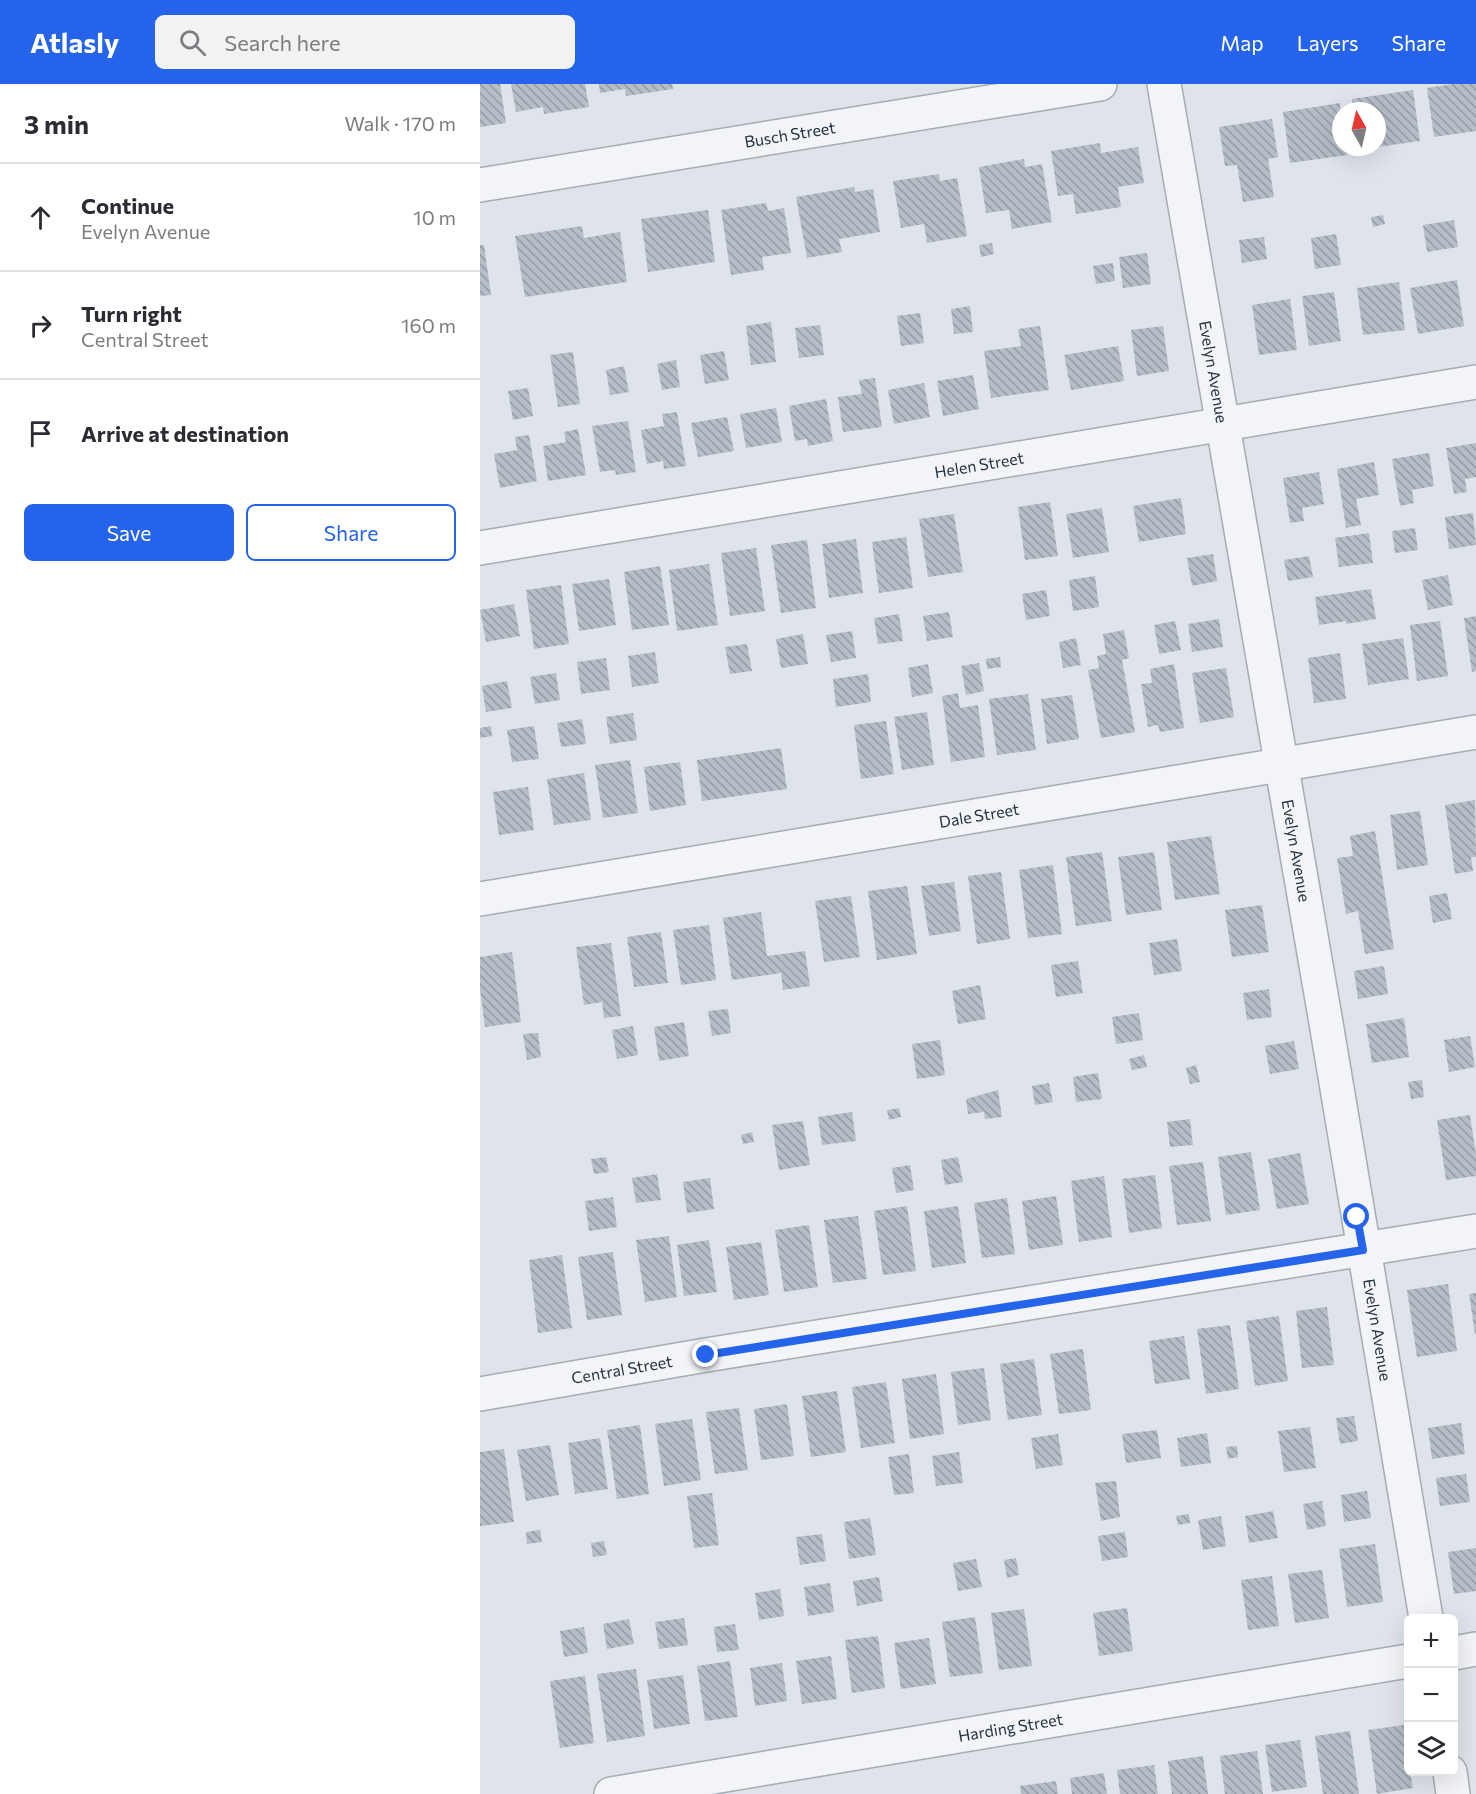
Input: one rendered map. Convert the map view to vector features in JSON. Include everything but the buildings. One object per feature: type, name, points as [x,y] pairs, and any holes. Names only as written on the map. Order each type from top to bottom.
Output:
[{"type":"street","name":"Busch Street","points":[[480,185],[1100,84]]},
{"type":"street","name":"Evelyn Avenue","points":[[1164,84],[1282,764],[1425,1614]]},
{"type":"street","name":"Helen Street","points":[[480,548],[1476,382]]},
{"type":"street","name":"Dale Street","points":[[480,899],[1476,732]]},
{"type":"street","name":"Central Street","points":[[480,1394],[706,1355],[1476,1231]]},
{"type":"street","points":[[1458,1652],[1476,1649]]},
{"type":"street","name":"Harding Street","points":[[611,1794],[1404,1661]]},
{"type":"street","points":[[1451,1776],[1453,1794]]},
{"type":"route","points":[[706,1355],[1363,1250],[1357,1217]]}]
